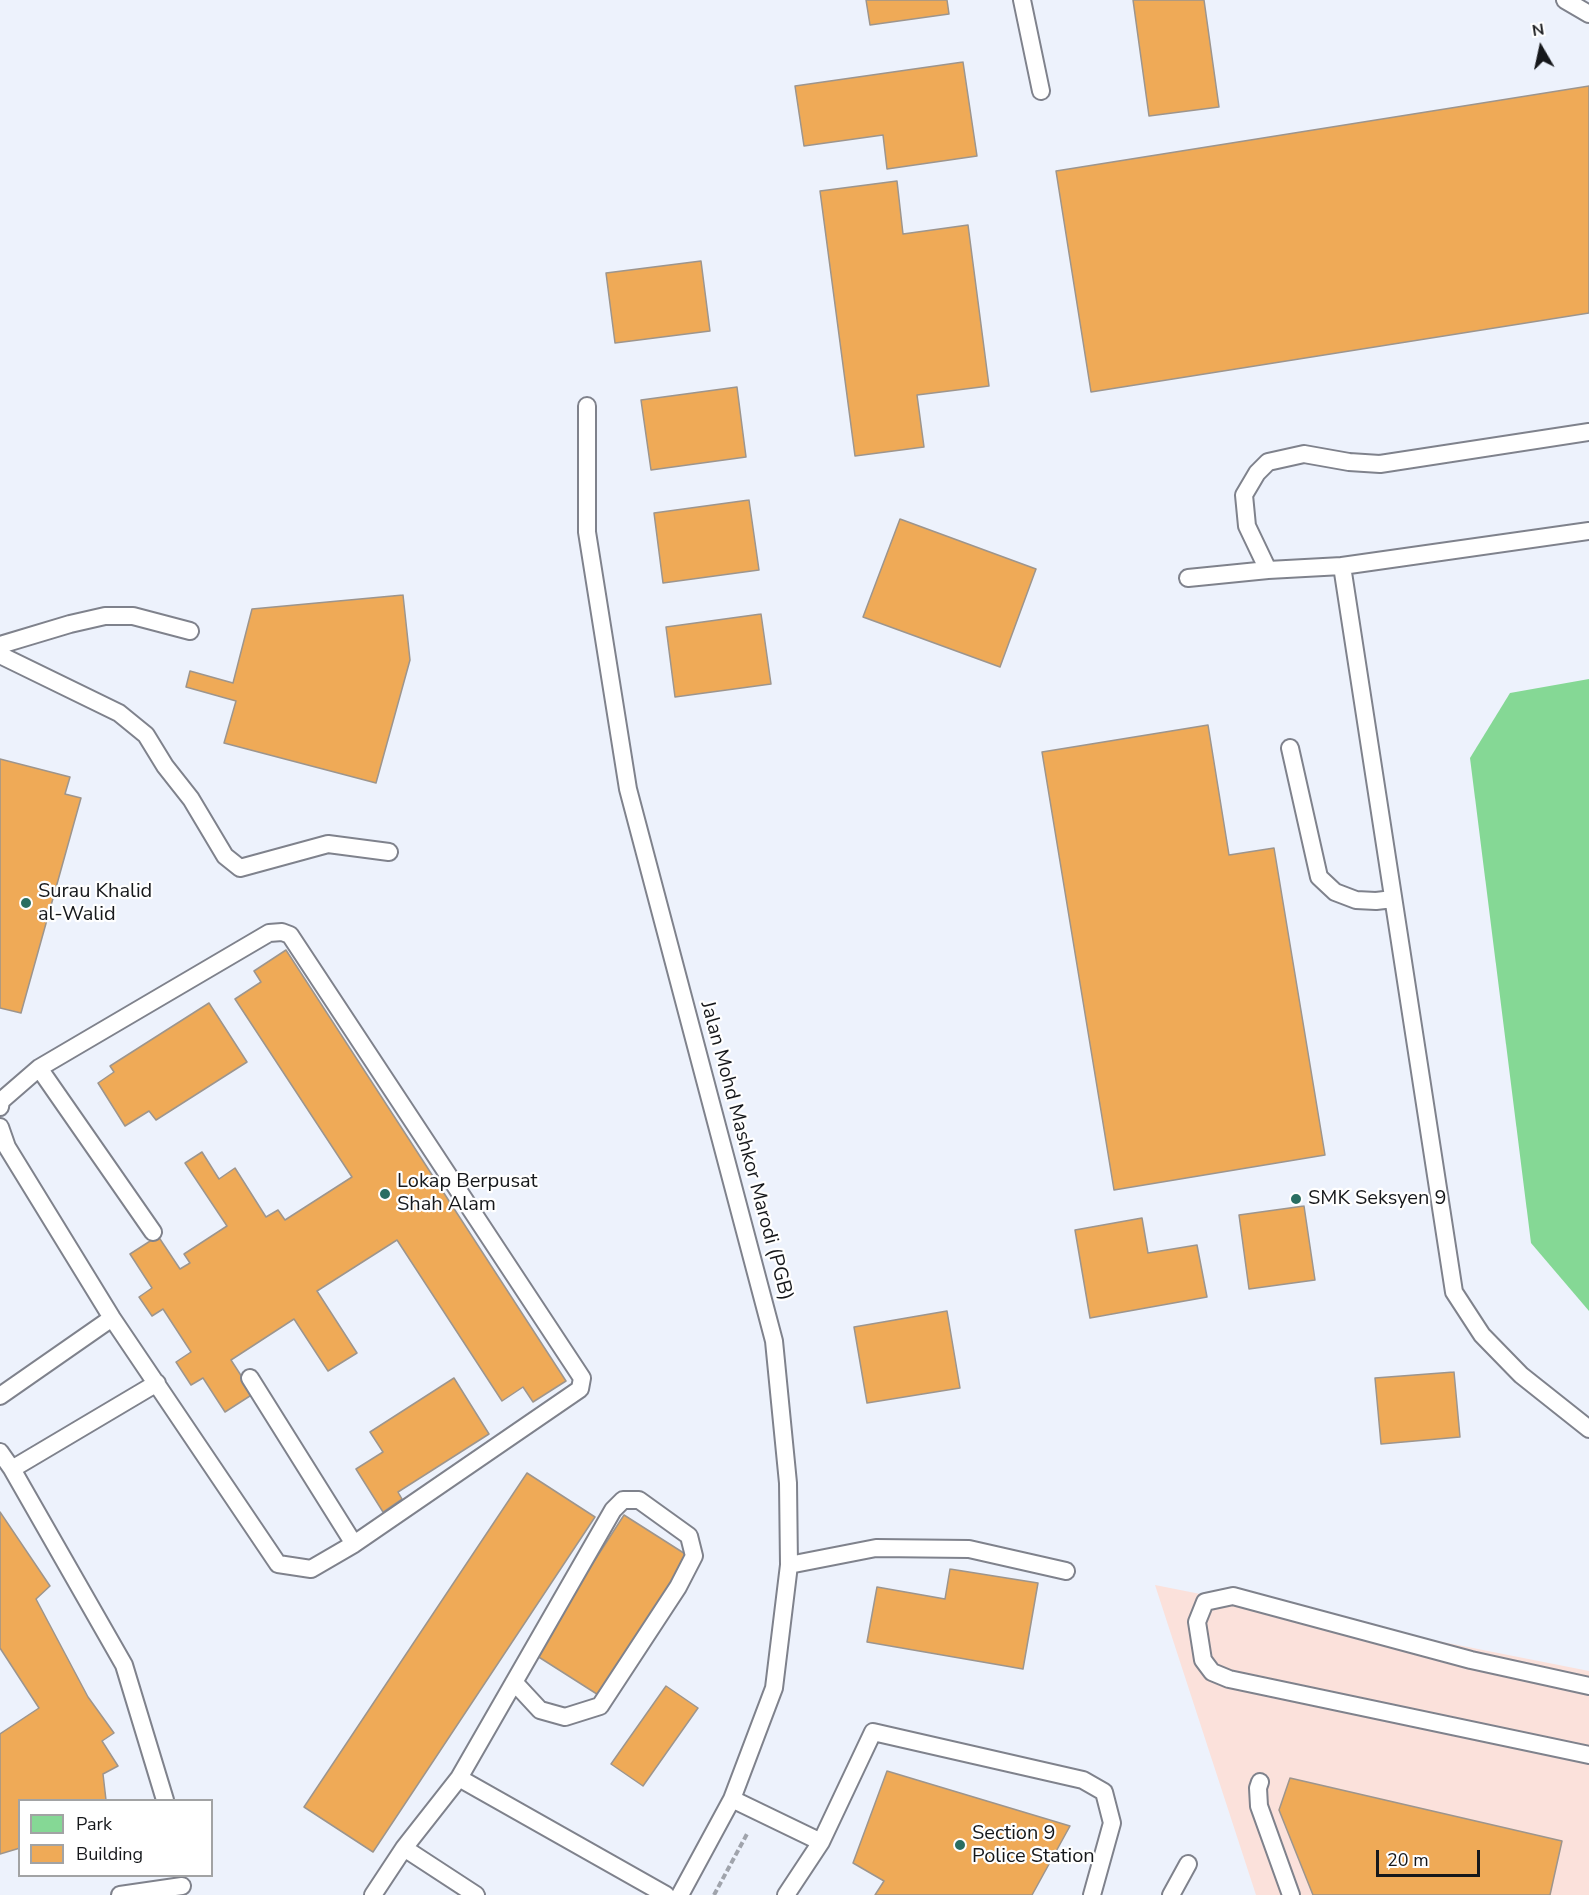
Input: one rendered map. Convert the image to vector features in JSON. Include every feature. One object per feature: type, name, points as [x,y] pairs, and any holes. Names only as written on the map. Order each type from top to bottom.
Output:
[{"type":"lane","points":[[1022,0],[1041,91]]},
{"type":"lane","points":[[1565,0],[1589,14]]},
{"type":"lane","name":"Jalan Mohd Mashkor Marodi (PGB)","points":[[587,406],[586,532],[628,789],[774,1341],[788,1483],[789,1565],[774,1688],[732,1799],[680,1895]]},
{"type":"lane","points":[[1268,570],[1247,526],[1244,495],[1257,473],[1268,462],[1304,454],[1349,462],[1380,464],[1589,432]]},
{"type":"lane","points":[[1188,578],[1342,566],[1589,531]]},
{"type":"lane","points":[[1342,566],[1454,1292],[1482,1335],[1521,1376],[1589,1429]]},
{"type":"lane","points":[[0,645],[105,616],[134,616],[190,631]]},
{"type":"lane","points":[[0,655],[119,713],[146,735],[165,766],[191,800],[225,856],[240,868],[328,844],[389,852]]},
{"type":"lane","points":[[1290,748],[1319,878],[1335,892],[1356,900],[1394,899]]},
{"type":"lane","points":[[0,1107],[1,1101],[39,1068],[269,933],[282,932],[290,935],[582,1378],[580,1389],[354,1544],[311,1569],[278,1564],[112,1318],[7,1147],[0,1127]]},
{"type":"lane","points":[[39,1068],[153,1232]]},
{"type":"lane","points":[[0,1396],[112,1318]]},
{"type":"lane","points":[[249,1378],[354,1544]]},
{"type":"lane","points":[[12,1469],[158,1383]]},
{"type":"lane","points":[[0,1452],[12,1469],[124,1665],[165,1799]]},
{"type":"lane","points":[[373,1895],[404,1848],[459,1778],[514,1682],[613,1510],[622,1500],[639,1500],[689,1536],[694,1556],[683,1577],[600,1706],[565,1717],[540,1710],[514,1682]]},
{"type":"lane","points":[[789,1565],[876,1548],[969,1549],[1066,1571]]},
{"type":"lane","points":[[1589,1686],[1471,1660],[1233,1596],[1205,1602],[1197,1622],[1203,1660],[1212,1672],[1229,1679],[1589,1755]]},
{"type":"lane","points":[[786,1895],[821,1842],[873,1732],[1083,1780],[1104,1792],[1113,1823],[1092,1895]]},
{"type":"lane","points":[[459,1778],[666,1895]]},
{"type":"lane","points":[[1260,1782],[1259,1806],[1291,1895]]},
{"type":"lane","points":[[732,1799],[821,1842]]},
{"type":"lane","points":[[404,1848],[476,1895]]},
{"type":"lane","points":[[1171,1895],[1188,1864]]},
{"type":"lane","points":[[120,1895],[181,1886]]},
{"type":"path","points":[[714,1895],[758,1812]]},
{"type":"shaded area","points":[[1155,1585],[1589,1671],[1589,1895],[1256,1895]]},
{"type":"green space","points":[[1589,679],[1589,1311],[1531,1243],[1470,758],[1510,693]]},
{"type":"building","points":[[866,0],[947,0],[949,14],[870,25]]},
{"type":"building","points":[[1133,0],[1204,0],[1219,107],[1149,116]]},
{"type":"building","points":[[963,62],[977,156],[887,169],[883,135],[804,146],[795,86]]},
{"type":"building","points":[[1589,86],[1589,313],[1091,392],[1056,171]]},
{"type":"building","points":[[897,181],[903,234],[968,225],[989,386],[917,395],[924,447],[855,456],[820,191]]},
{"type":"building","points":[[701,261],[710,331],[615,343],[606,273]]},
{"type":"building","points":[[737,387],[746,457],[651,470],[641,400]]},
{"type":"building","points":[[749,500],[759,570],[663,583],[654,513]]},
{"type":"building","points":[[900,519],[1036,569],[1000,667],[863,617]]},
{"type":"building","points":[[403,595],[410,660],[376,783],[224,743],[236,701],[186,687],[190,671],[233,683],[252,609]]},
{"type":"building","points":[[761,614],[771,684],[675,697],[666,627]]},
{"type":"building","points":[[1208,725],[1229,855],[1274,848],[1325,1155],[1114,1190],[1042,752]]},
{"type":"building","name":"Surau Khalid al-Walid","points":[[0,759],[70,777],[65,794],[81,798],[21,1013],[0,1008]]},
{"type":"building","name":"Lokap Berpusat Shah Alam","points":[[286,950],[566,1381],[533,1402],[523,1387],[502,1401],[397,1240],[317,1291],[357,1353],[328,1371],[294,1319],[231,1360],[253,1394],[225,1412],[203,1378],[191,1385],[176,1362],[191,1352],[163,1309],[152,1316],[139,1297],[152,1288],[130,1254],[158,1236],[180,1269],[190,1263],[184,1254],[227,1226],[185,1163],[202,1152],[219,1179],[235,1168],[266,1217],[278,1210],[285,1220],[352,1177],[235,999],[261,982],[254,971]]},
{"type":"building","points":[[209,1003],[247,1062],[156,1120],[149,1111],[125,1126],[98,1083],[114,1072],[110,1066]]},
{"type":"building","points":[[1304,1206],[1315,1280],[1249,1289],[1239,1215]]},
{"type":"building","points":[[1142,1218],[1148,1253],[1197,1245],[1207,1297],[1090,1318],[1075,1230]]},
{"type":"building","points":[[947,1311],[960,1388],[867,1403],[854,1327]]},
{"type":"building","points":[[1454,1372],[1460,1437],[1381,1444],[1375,1378]]},
{"type":"building","points":[[454,1378],[489,1434],[398,1492],[402,1499],[383,1512],[356,1469],[383,1452],[370,1432]]},
{"type":"building","points":[[527,1473],[595,1517],[373,1852],[304,1807]]},
{"type":"building","points":[[0,1512],[50,1586],[36,1599],[88,1697],[114,1733],[102,1741],[118,1766],[103,1774],[106,1799],[18,1799],[18,1849],[0,1854],[0,1734],[39,1708],[0,1648]]},
{"type":"building","points":[[624,1515],[690,1557],[600,1696],[534,1654]]},
{"type":"building","points":[[950,1569],[1038,1583],[1023,1669],[867,1642],[877,1587],[945,1599]]},
{"type":"building","points":[[666,1686],[698,1708],[643,1786],[611,1764]]},
{"type":"building","name":"Section 9 Police Station","points":[[887,1771],[1070,1826],[1032,1895],[875,1895],[884,1881],[853,1863]]},
{"type":"building","points":[[1290,1778],[1562,1841],[1550,1895],[1313,1895],[1279,1810]]},
{"type":"place","name":"Surau Khalid al-Walid","points":[[26,903]]},
{"type":"place","name":"Lokap Berpusat Shah Alam","points":[[385,1194]]},
{"type":"place","name":"SMK Seksyen 9","points":[[1296,1199]]},
{"type":"place","name":"Section 9 Police Station","points":[[960,1845]]}]
